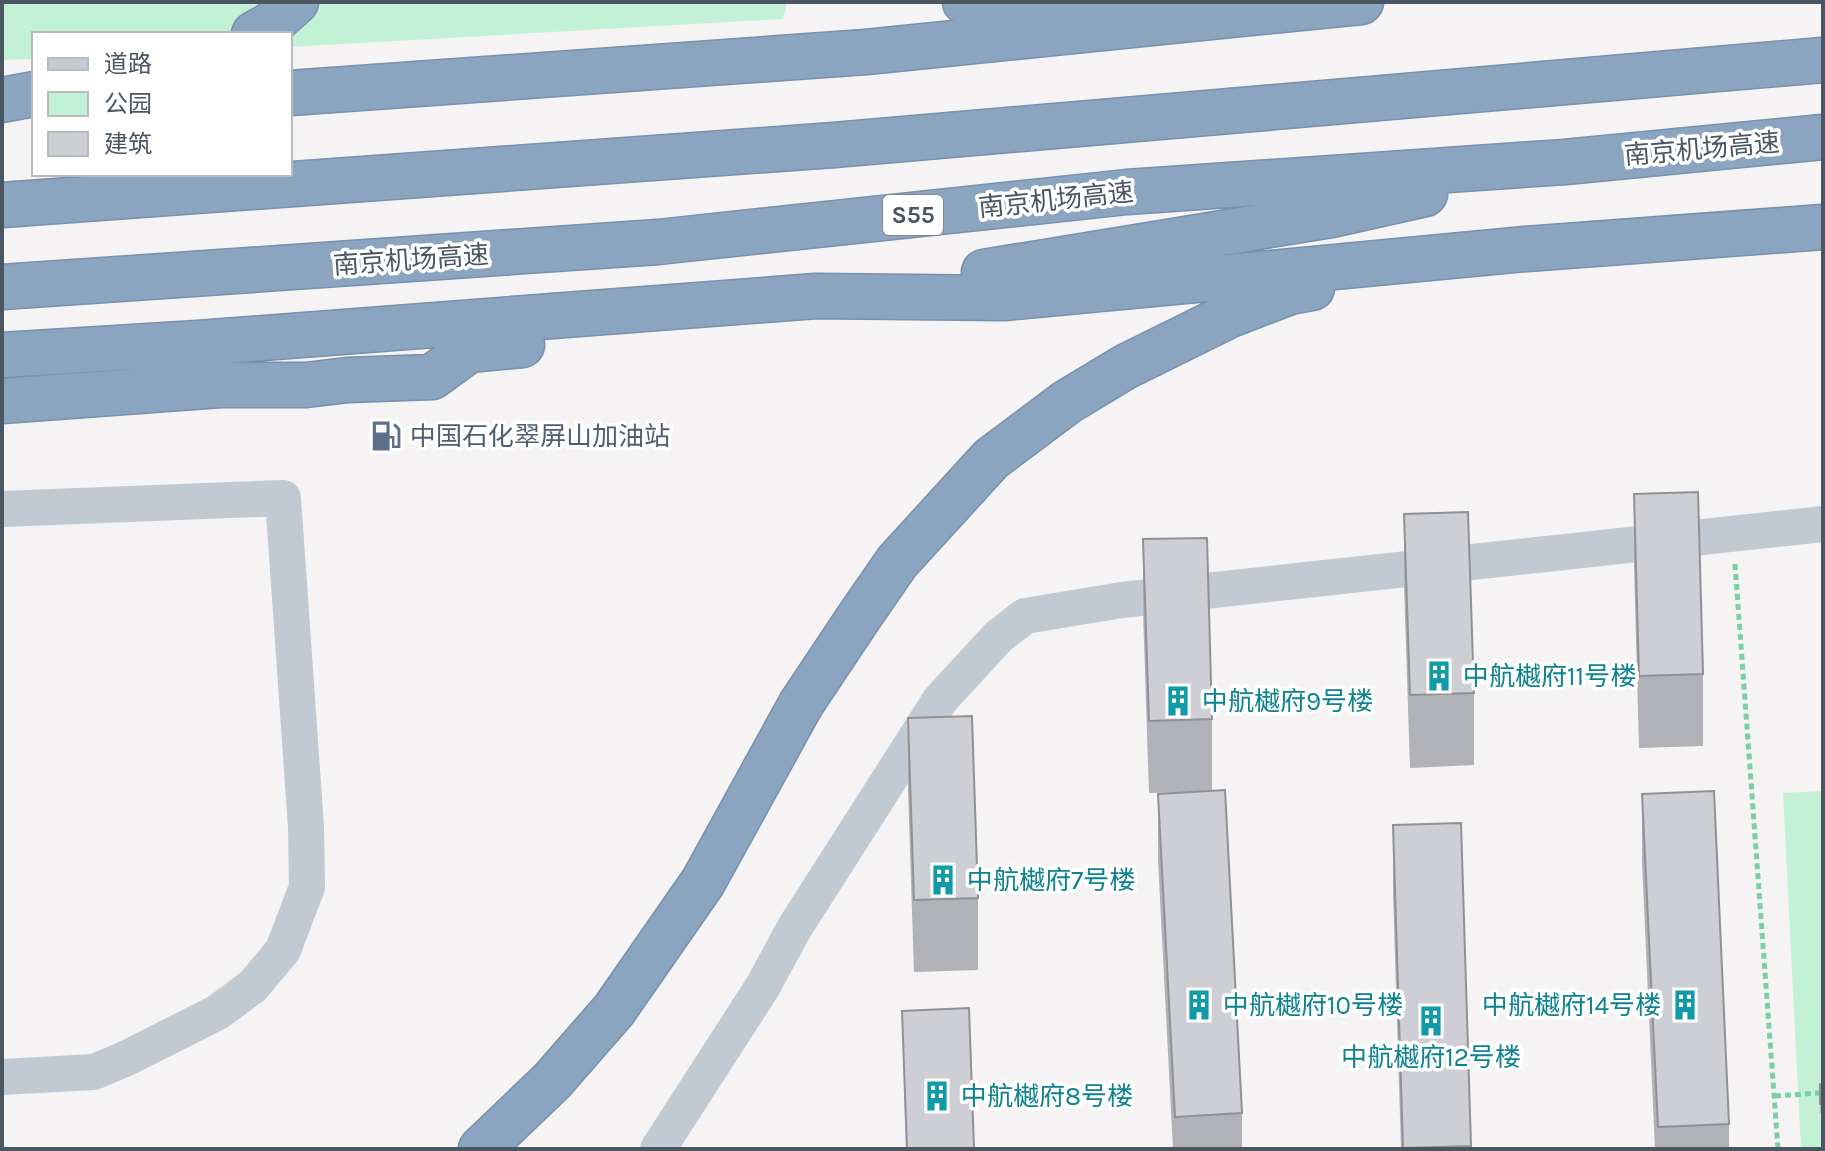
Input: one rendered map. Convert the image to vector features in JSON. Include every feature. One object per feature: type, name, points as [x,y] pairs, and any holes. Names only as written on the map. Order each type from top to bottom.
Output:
[{"type":"highway","points":[[258,32],[296,2]]},
{"type":"highway","points":[[965,2],[1340,4]]},
{"type":"highway","points":[[292,93],[866,52],[1340,4]]},
{"type":"highway","points":[[2,205],[834,145],[1823,60]]},
{"type":"highway","points":[[2,100],[32,94]]},
{"type":"highway","points":[[2,108],[32,107]]},
{"type":"highway","name":"南京机场高速","points":[[2,287],[658,242],[1127,192],[1565,162],[1823,137]]},
{"type":"highway","points":[[2,401],[220,385],[306,385],[432,377],[469,350],[639,334],[816,296],[1077,258],[1331,215],[1565,162]]},
{"type":"highway","points":[[2,355],[816,296],[1004,298],[1526,249],[1823,227]]},
{"type":"highway","points":[[481,1149],[552,1081],[614,1010],[703,882],[801,704],[866,606],[897,562],[991,459],[1067,402],[1113,374],[1230,315],[1290,292],[1526,249]]},
{"type":"street","points":[[2,509],[283,498],[306,827],[307,887],[283,950],[253,986],[218,1012],[94,1072],[2,1077]]},
{"type":"street","points":[[658,1149],[940,700],[998,637],[1025,616],[1122,600],[1823,524]]},
{"type":"path","points":[[1733,534],[1778,1149]]},
{"type":"path","points":[[1775,1096],[1820,1093]]},
{"type":"green space","points":[[2,2],[787,2],[783,19],[292,47],[292,32],[32,32],[32,59],[2,60]]},
{"type":"green space","points":[[1823,791],[1823,1149],[1801,1149],[1783,793]]},
{"type":"building","points":[[1698,492],[1703,674],[1639,676],[1634,494]]},
{"type":"building","points":[[1468,512],[1474,693],[1410,695],[1404,514]]},
{"type":"building","points":[[1207,538],[1212,719],[1149,721],[1143,539]]},
{"type":"building","points":[[972,716],[978,898],[914,900],[908,718]]},
{"type":"building","name":"中航樾府10号楼","points":[[1225,790],[1242,1113],[1175,1117],[1158,794]]},
{"type":"building","name":"中航樾府14号楼","points":[[1714,791],[1729,1124],[1658,1127],[1642,794]]},
{"type":"building","name":"中航樾府12号楼","points":[[1461,823],[1471,1146],[1403,1148],[1393,825]]},
{"type":"building","name":"中航樾府8号楼","points":[[969,1008],[974,1149],[907,1149],[902,1011]]},
{"type":"building","points":[[1820,1084],[1823,1084],[1823,1104],[1820,1104]]},
{"type":"place","name":"中国石化翠屏山加油站","points":[[386,436]]},
{"type":"place","name":"中航樾府11号楼","points":[[1439,676]]},
{"type":"place","name":"中航樾府9号楼","points":[[1178,701]]},
{"type":"place","name":"中航樾府7号楼","points":[[943,880]]},
{"type":"place","name":"中航樾府10号楼","points":[[1199,1005]]},
{"type":"place","name":"中航樾府14号楼","points":[[1685,1005]]},
{"type":"place","name":"中航樾府12号楼","points":[[1431,1021]]},
{"type":"place","name":"中航樾府8号楼","points":[[937,1096]]}]
